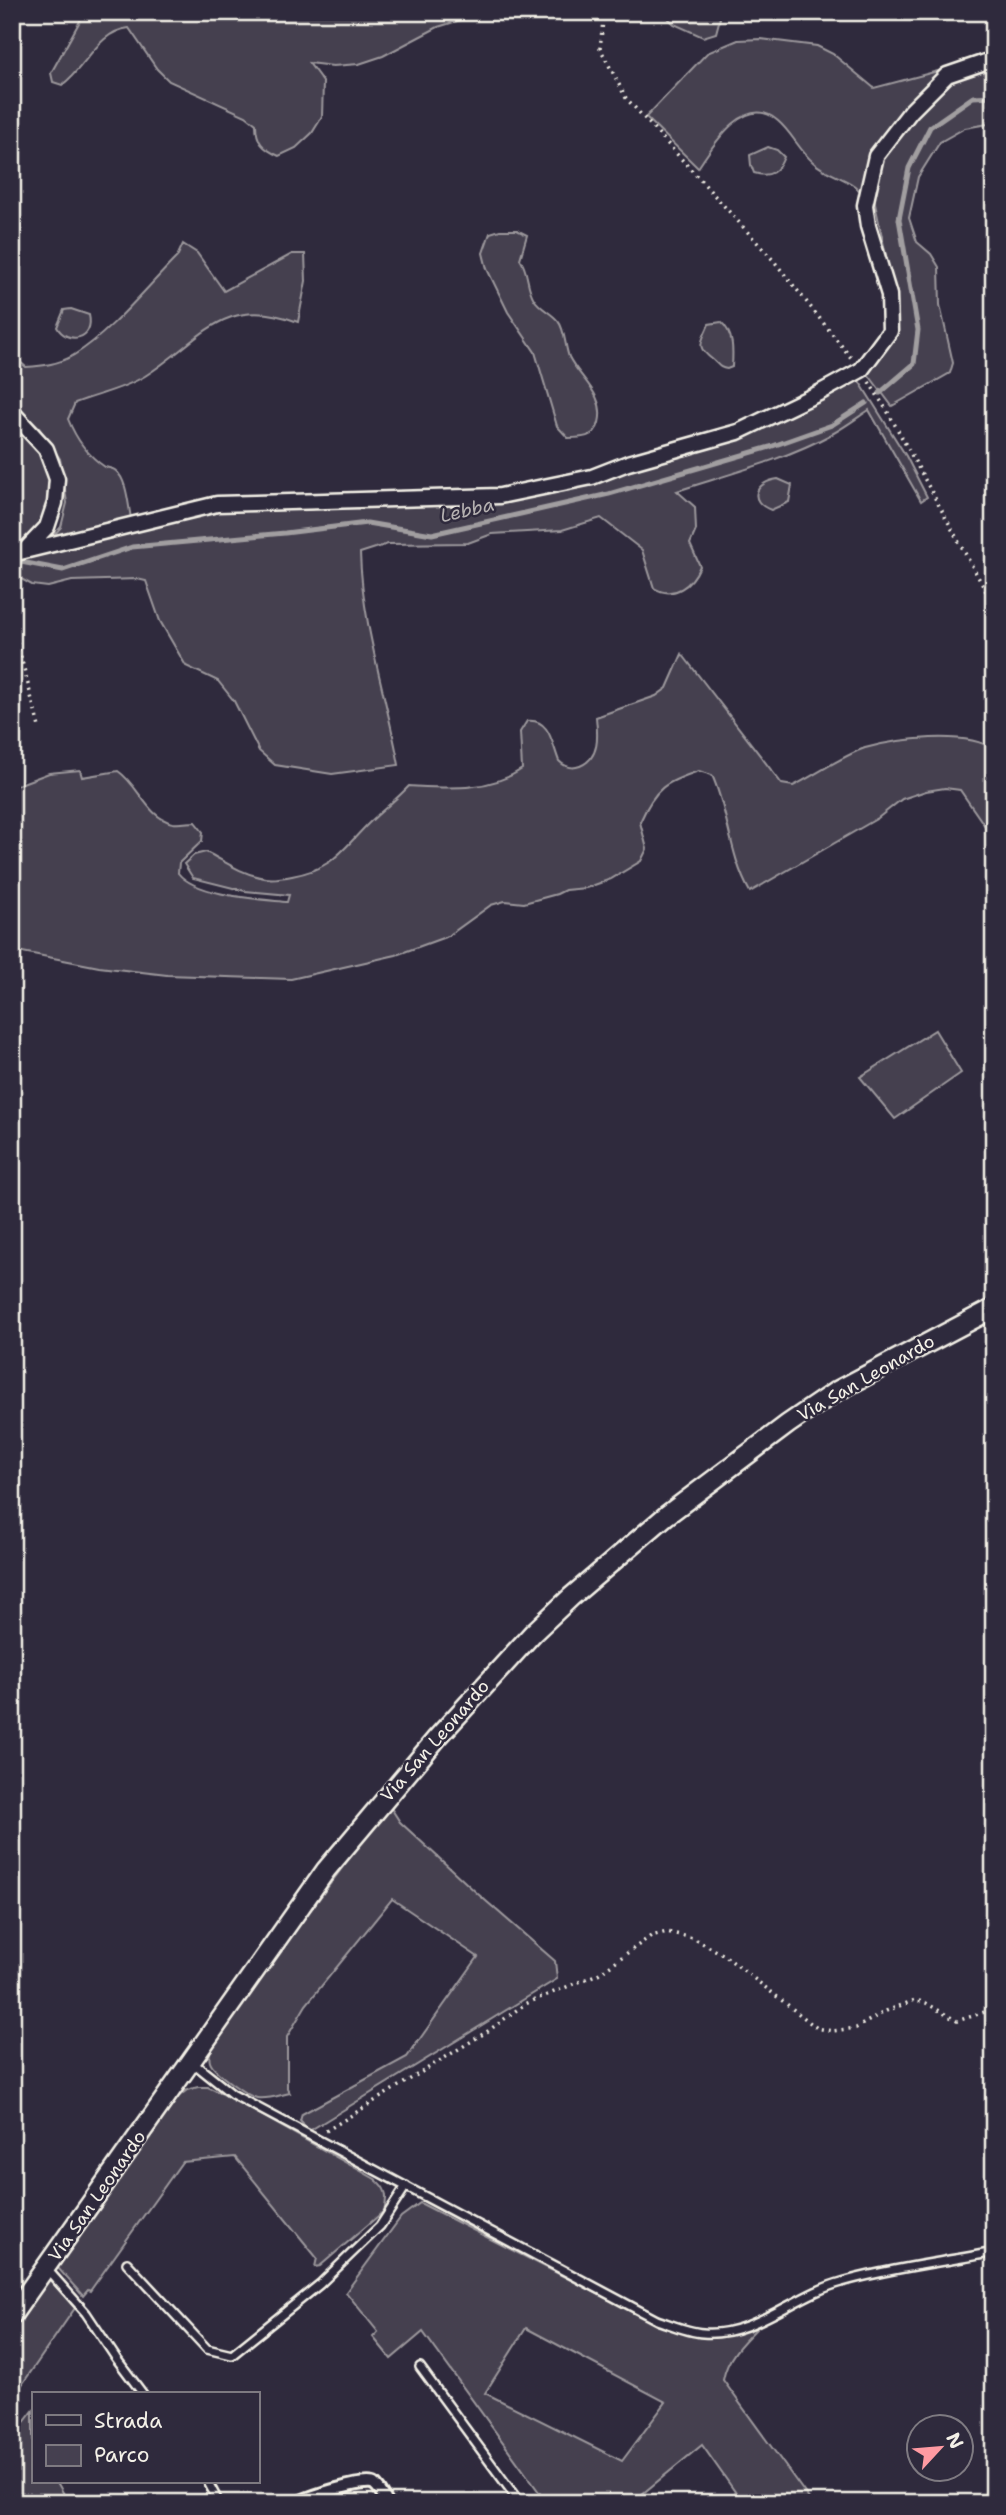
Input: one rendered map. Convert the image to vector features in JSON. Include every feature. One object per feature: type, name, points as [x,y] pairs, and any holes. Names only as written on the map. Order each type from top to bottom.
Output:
[{"type":"street","points":[[18,552],[217,505],[500,496],[593,477],[628,463],[738,432],[861,370],[890,331],[889,295],[868,226],[865,205],[876,156],[911,111],[947,75],[985,62],[994,62]]},
{"type":"street","points":[[12,412],[46,449],[57,479],[55,503],[47,527],[18,552]]},
{"type":"street","name":"Via San Leonardo","points":[[12,2315],[327,1870],[372,1813],[471,1699],[552,1615],[667,1515],[788,1424],[855,1380],[994,1308]]},
{"type":"street","points":[[298,2503],[356,2483],[368,2482],[374,2484],[387,2503]]},
{"type":"lane","points":[[191,2062],[232,2094],[657,2320],[702,2333],[719,2333],[745,2326],[842,2281],[994,2252]]},
{"type":"lane","points":[[127,2263],[207,2349],[232,2355],[320,2284],[380,2226],[406,2186]]},
{"type":"lane","points":[[46,2268],[86,2313],[142,2392]]},
{"type":"lane","points":[[420,2367],[520,2503]]},
{"type":"lane","points":[[209,2484],[219,2503]]},
{"type":"path","points":[[604,12],[600,48],[626,98],[774,261],[861,370],[890,414],[994,606]]},
{"type":"path","points":[[12,622],[38,727]]},
{"type":"path","points":[[315,2138],[488,2031],[526,2004],[598,1974],[651,1936],[667,1932],[692,1938],[724,1955],[808,2022],[825,2030],[856,2028],[886,2011],[915,2000],[926,2003],[957,2021],[994,2009]]},
{"type":"green space","points":[[85,12],[480,14],[438,27],[383,56],[359,64],[333,66],[309,63],[323,82],[322,117],[312,133],[296,148],[279,156],[262,144],[257,136],[256,124],[246,116],[169,81],[157,69],[129,28],[118,31],[100,43],[62,85],[53,82],[51,73]]},
{"type":"green space","points":[[662,12],[714,12],[720,18],[716,33],[703,37],[674,24]]},
{"type":"green space","points":[[761,39],[817,46],[833,54],[874,88],[953,67],[907,110],[861,193],[852,184],[813,162],[783,126],[766,114],[754,113],[732,125],[721,135],[698,168],[646,117],[707,53],[738,40]]},
{"type":"green space","points":[[994,67],[994,123],[965,128],[940,142],[918,177],[909,218],[917,242],[931,254],[939,267],[940,305],[953,363],[950,373],[892,406],[865,370],[890,336],[895,298],[871,185],[874,172],[894,137],[951,80],[970,71]]},
{"type":"green space","points":[[768,147],[777,150],[784,157],[782,162],[769,174],[754,173],[750,155]]},
{"type":"green space","points":[[517,230],[527,235],[520,259],[531,294],[560,324],[569,357],[599,404],[599,423],[594,432],[587,436],[568,438],[557,426],[535,352],[508,312],[487,269],[483,253],[490,233]]},
{"type":"green space","points":[[183,244],[197,253],[224,291],[292,254],[305,254],[306,281],[298,322],[250,313],[231,317],[214,325],[137,381],[75,403],[68,419],[71,426],[78,440],[93,457],[120,475],[127,493],[131,518],[199,510],[519,490],[531,482],[571,476],[586,470],[606,467],[629,470],[689,453],[856,376],[906,456],[927,497],[921,501],[869,410],[814,443],[756,466],[677,491],[695,507],[696,530],[690,544],[700,566],[682,589],[675,591],[654,588],[642,550],[601,518],[562,530],[492,534],[468,543],[388,544],[360,553],[365,606],[399,765],[332,774],[275,765],[259,751],[234,701],[218,681],[186,666],[160,621],[146,581],[72,581],[48,587],[32,585],[12,574],[12,557],[41,550],[61,527],[67,503],[60,459],[39,428],[12,403],[12,362],[19,361],[26,367],[51,364],[68,358],[87,346],[177,257]]},
{"type":"green space","points":[[71,309],[89,315],[88,330],[79,337],[67,336],[57,327],[64,310]]},
{"type":"green space","points":[[721,322],[732,343],[732,367],[727,369],[707,355],[701,344],[709,324]]},
{"type":"green space","points":[[12,416],[49,465],[51,487],[44,514],[31,537],[22,545],[12,548]]},
{"type":"green space","points":[[778,479],[792,485],[789,502],[771,510],[759,502],[757,492],[764,484]]},
{"type":"green space","points":[[682,654],[782,784],[793,786],[865,748],[912,739],[966,740],[994,749],[994,839],[960,790],[945,788],[926,791],[902,799],[878,818],[750,892],[738,863],[718,789],[712,775],[699,771],[669,783],[651,801],[640,822],[647,849],[641,861],[611,879],[586,888],[565,890],[524,903],[505,901],[491,905],[448,936],[396,955],[291,979],[167,975],[99,967],[12,950],[12,787],[49,773],[80,770],[82,777],[118,771],[156,815],[173,823],[195,822],[203,832],[202,841],[179,863],[178,873],[187,881],[229,895],[287,902],[289,895],[245,891],[193,878],[184,864],[194,855],[206,852],[239,870],[264,878],[288,877],[318,868],[336,857],[409,786],[453,788],[482,785],[496,782],[522,769],[520,732],[527,721],[535,721],[545,728],[561,763],[571,767],[580,766],[591,758],[596,746],[596,717],[656,696],[667,688]]},
{"type":"green space","points":[[935,1030],[961,1073],[895,1119],[860,1077]]},
{"type":"green space","points":[[389,1805],[400,1822],[555,1961],[557,1979],[309,2131],[300,2121],[302,2114],[407,2057],[478,1957],[392,1899],[306,2005],[287,2037],[287,2088],[290,2093],[257,2098],[231,2083],[212,2066],[209,2057],[213,2041]]},
{"type":"green space","points":[[208,2087],[227,2096],[375,2179],[386,2193],[384,2211],[320,2266],[315,2267],[317,2258],[235,2157],[182,2162],[90,2291],[83,2296],[57,2267],[177,2098],[187,2090]]},
{"type":"green space","points":[[420,2203],[639,2315],[692,2336],[724,2336],[759,2326],[732,2357],[723,2380],[812,2503],[743,2503],[702,2445],[636,2499],[619,2503],[547,2503],[423,2332],[391,2359],[373,2337],[378,2332],[346,2292],[401,2217]],"holes":[[[526,2328],[666,2402],[622,2461],[485,2393]]]},
{"type":"green space","points":[[48,2278],[75,2308],[12,2399],[12,2329]]},
{"type":"green space","points":[[32,2412],[32,2484],[58,2484],[69,2503],[12,2503],[12,2438]]},
{"type":"waterway","name":"Lebba","points":[[880,393],[914,364],[918,330],[899,219],[909,168],[930,127],[973,97],[994,96]]},
{"type":"waterway","name":"Lebba","points":[[21,562],[63,570],[132,547],[367,523],[432,534],[609,494],[770,447],[832,425],[866,403]]},
{"type":"waterway","points":[[319,2503],[330,2500],[350,2503]]}]
